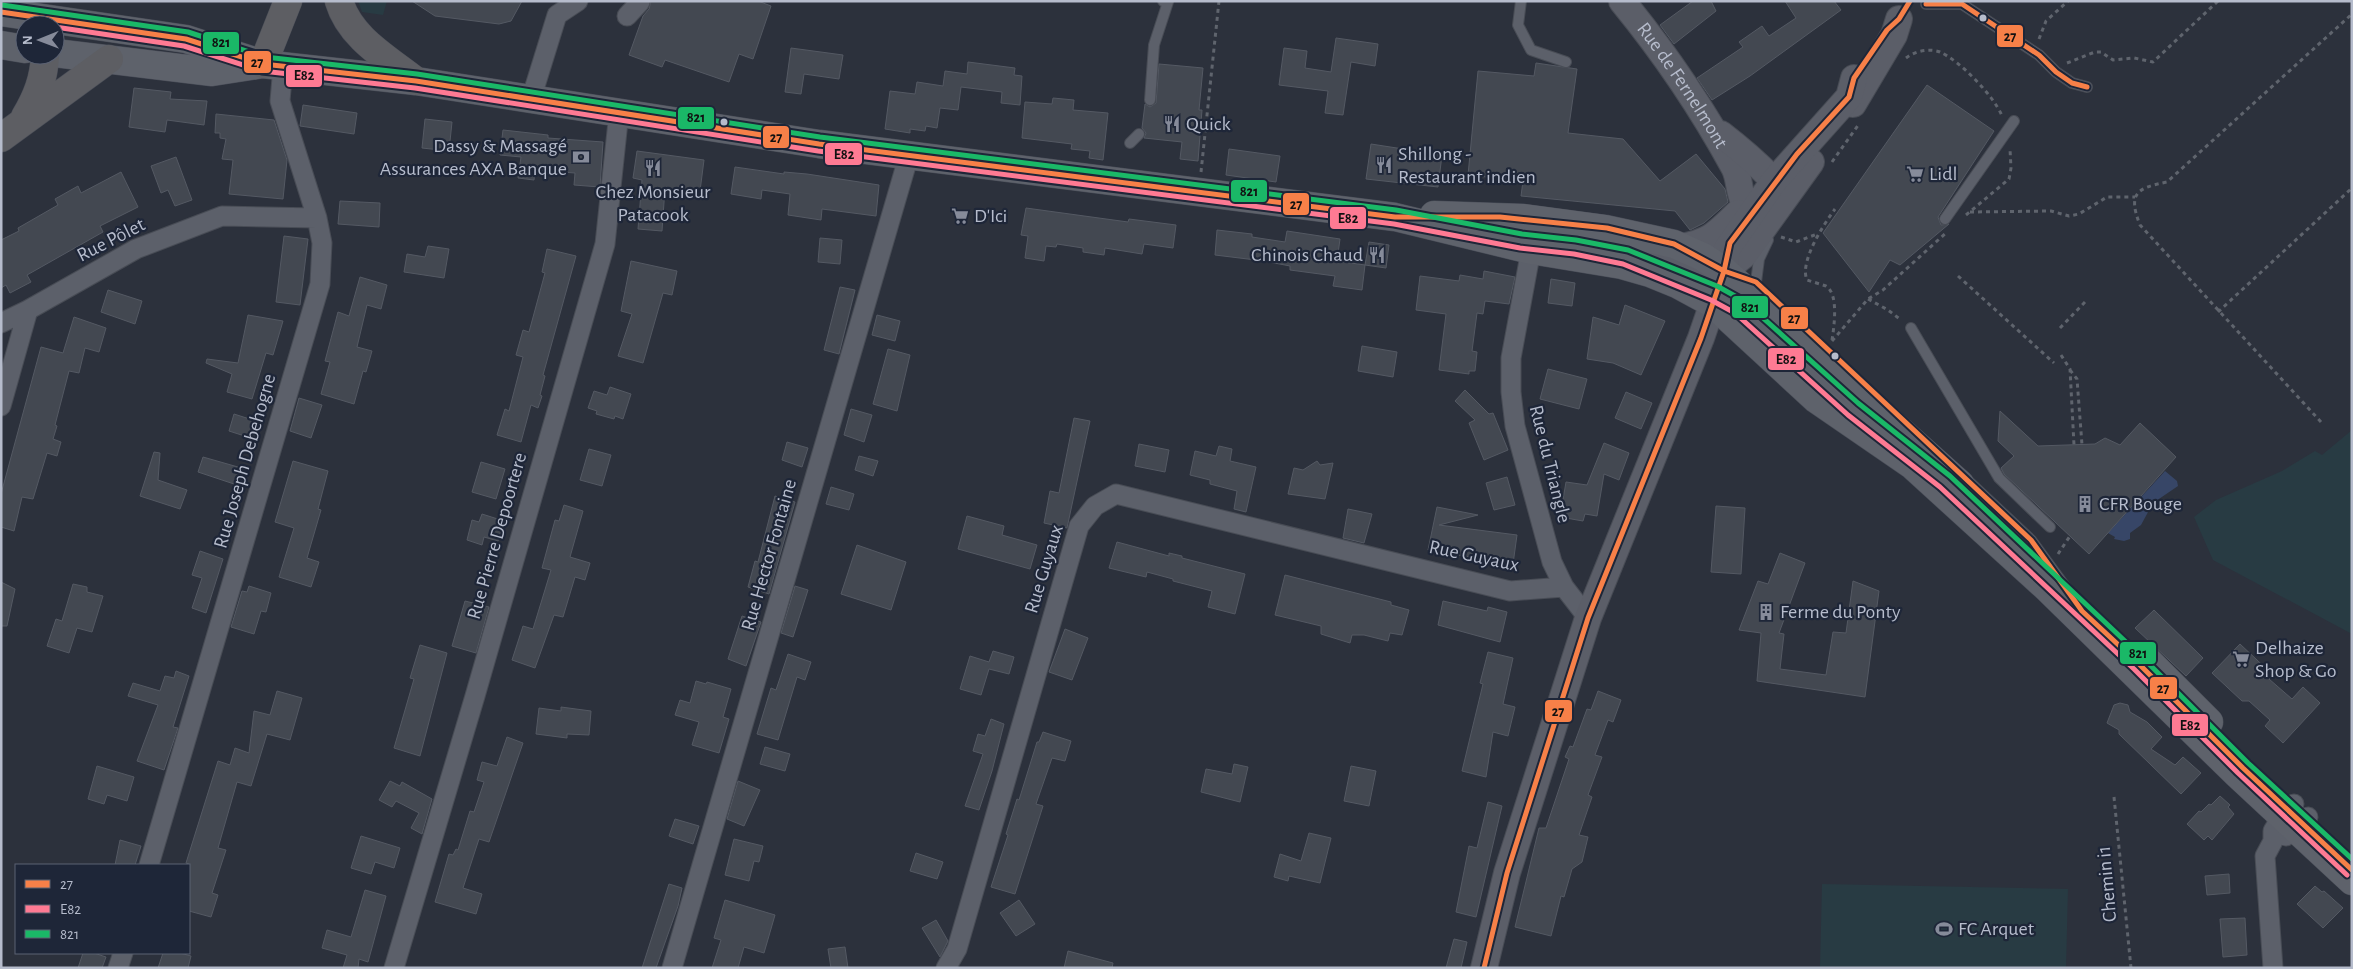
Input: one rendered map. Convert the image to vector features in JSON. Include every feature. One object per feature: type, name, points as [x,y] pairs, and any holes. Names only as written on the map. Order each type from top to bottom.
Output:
[{"type":"highway","points":[[273,65],[288,1]]},
{"type":"highway","points":[[339,1],[343,14],[355,33],[416,81]]},
{"type":"highway","points":[[1,138],[23,120],[109,59]]},
{"type":"highway","points":[[23,120],[36,100],[43,65]]},
{"type":"main road","points":[[1,12],[15,15]]},
{"type":"main road","points":[[65,24],[186,39],[273,65],[416,81],[773,137],[1395,217],[1530,250],[1622,265],[1672,282],[1717,289],[1767,309],[1860,395],[2057,564],[2222,735],[2292,820],[2352,858]]},
{"type":"main road","points":[[65,54],[212,72],[273,65]]},
{"type":"main road","points":[[1395,217],[1456,214],[1523,218],[1605,229],[1682,247],[1703,256],[1717,289],[1816,399],[1912,465],[2046,587],[2292,820],[2352,881]]},
{"type":"street","points":[[531,99],[557,15],[578,1]]},
{"type":"street","name":"Rue de Fernelmont","points":[[1622,1],[1711,126],[1737,173],[1737,183],[1749,208]]},
{"type":"street","points":[[626,16],[640,2]]},
{"type":"street","points":[[1484,968],[1507,873],[1588,618],[1686,378],[1717,289],[1730,243],[1749,208],[1775,176],[1801,134],[1844,93],[1887,30],[1912,8]]},
{"type":"street","points":[[1717,289],[1744,255],[1863,90],[1894,35],[1912,8]]},
{"type":"street","name":"Rue Joseph Debehogne","points":[[149,864],[320,284],[322,243],[317,218],[280,101],[273,65]]},
{"type":"street","name":"Rue Pierre Depoortere","points":[[394,968],[595,280],[604,244],[619,112]]},
{"type":"street","points":[[1711,126],[1775,176],[1781,189],[1757,220],[1753,242]]},
{"type":"street","name":"Rue Hector Fontaine","points":[[672,968],[910,155]]},
{"type":"street","points":[[1737,173],[1758,179],[1775,176],[1795,170],[1802,161],[1814,158]]},
{"type":"street","points":[[1682,247],[1702,243],[1714,237],[1749,208]]},
{"type":"street","name":"Rue Pôlet","points":[[1,323],[28,310],[136,249],[222,216],[317,218]]},
{"type":"street","points":[[1395,217],[1576,240],[1627,250],[1708,278],[1717,289]]},
{"type":"street","name":"Rue du Triangle","points":[[1530,250],[1511,358],[1511,392],[1515,426],[1552,562],[1564,587],[1588,618]]},
{"type":"street","points":[[1,406],[28,310]]},
{"type":"street","name":"Rue Guyaux","points":[[946,968],[957,949],[1079,526],[1095,506],[1116,494],[1510,590],[1564,587]]},
{"type":"street","points":[[2273,968],[2265,856],[2292,820]]},
{"type":"street","points":[[118,968],[123,954]]},
{"type":"lane","points":[[1150,100],[1154,45],[1168,2],[1162,1]]},
{"type":"lane","points":[[1521,1],[1518,25],[1531,50],[1566,62]]},
{"type":"lane","points":[[1912,8],[1962,4],[2039,55],[2056,72],[2072,82],[2087,87]]},
{"type":"lane","points":[[1945,219],[2014,121]]},
{"type":"lane","points":[[1130,143],[1139,134]]},
{"type":"lane","points":[[1756,282],[1760,259],[1766,243],[1809,181],[1814,158]]},
{"type":"lane","points":[[1717,289],[1756,282]]},
{"type":"lane","points":[[1756,282],[1829,344],[2057,564],[2082,611]]},
{"type":"lane","points":[[1717,289],[1853,409],[1945,481],[2139,664],[2292,820],[2352,870]]},
{"type":"lane","points":[[1911,328],[1999,478],[2050,527]]},
{"type":"path","points":[[1200,191],[1219,1]]},
{"type":"path","points":[[2037,44],[2046,22],[2068,1]]},
{"type":"path","points":[[2059,60],[2065,64],[2095,52],[2101,52],[2113,60],[2134,58],[2153,62],[2218,1]]},
{"type":"path","points":[[2321,422],[2140,225],[2136,215],[2135,197],[2140,190],[2148,186],[2167,182],[2352,14]]},
{"type":"path","points":[[1903,60],[1920,51],[1941,53],[1964,70],[1993,98],[2002,114],[2011,168],[2009,178],[1961,218]]},
{"type":"path","points":[[2218,312],[2352,188]]},
{"type":"path","points":[[1970,212],[2051,211],[2069,216],[2079,214],[2107,198],[2135,197]]},
{"type":"path","points":[[1829,344],[1835,318],[1834,300],[1826,287],[1807,280],[1804,274],[1806,263],[1818,234],[1835,208]]},
{"type":"path","points":[[1829,344],[1868,299],[1883,290],[1948,232]]},
{"type":"path","points":[[1781,237],[1796,242],[1818,234]]},
{"type":"path","points":[[1958,276],[2054,363]]},
{"type":"path","points":[[1868,299],[1888,310],[1911,328]]},
{"type":"path","points":[[2060,328],[2086,301]]},
{"type":"path","points":[[2061,355],[2077,379],[2082,444]]},
{"type":"path","points":[[2070,369],[2074,445]]},
{"type":"path","points":[[2057,564],[2070,536]]},
{"type":"path","name":"Chemin i1","points":[[2114,797],[2131,968]]},
{"type":"shaded area","points":[[358,1],[387,1],[383,15],[362,12]]},
{"type":"shaded area","points":[[2352,430],[2352,634],[2213,560],[2194,517],[2216,500],[2282,471],[2315,451],[2322,455]]},
{"type":"shaded area","name":"FC Arquet","points":[[1822,884],[2068,889],[2066,968],[1820,968]]},
{"type":"water","points":[[2165,471],[2177,481],[2178,486],[2153,503],[2141,525],[2130,533],[2130,539],[2124,541],[2114,539],[2115,537],[2108,533]]},
{"type":"building","points":[[412,1],[522,1],[511,21],[499,24],[435,16]]},
{"type":"building","points":[[651,1],[758,1],[771,6],[753,59],[739,54],[729,82],[665,60],[662,67],[629,55],[643,16],[649,9]]},
{"type":"building","points":[[1693,1],[1711,1],[1716,11],[1674,44],[1660,25]]},
{"type":"building","points":[[1785,1],[1834,1],[1841,10],[1750,76],[1712,100],[1697,78],[1743,47],[1739,42],[1762,26],[1769,36],[1796,18]]},
{"type":"building","points":[[1336,38],[1378,44],[1375,66],[1351,62],[1343,115],[1325,113],[1328,91],[1279,85],[1284,48],[1307,51],[1305,68],[1331,72]]},
{"type":"building","points":[[791,48],[843,55],[839,79],[804,74],[801,94],[785,92]]},
{"type":"building","points":[[968,62],[1015,68],[1014,75],[1022,76],[1020,105],[1001,103],[1002,92],[961,87],[958,110],[940,108],[937,128],[926,126],[925,131],[910,129],[910,133],[885,129],[890,91],[915,94],[917,82],[943,86],[945,71],[967,74]]},
{"type":"building","points":[[1536,63],[1577,69],[1568,133],[1623,139],[1660,181],[1696,154],[1725,189],[1728,202],[1704,223],[1690,230],[1675,211],[1521,196],[1523,181],[1468,175],[1478,71],[1534,76]]},
{"type":"building","name":"Quick","points":[[1159,64],[1203,68],[1199,110],[1202,110],[1198,161],[1180,159],[1182,142],[1144,138],[1146,133],[1142,128],[1145,104],[1150,107],[1156,103]]},
{"type":"building","name":"Lidl","points":[[1927,85],[1994,131],[1938,217],[1941,225],[1949,224],[1900,265],[1890,260],[1869,292],[1823,233]]},
{"type":"building","points":[[134,88],[171,92],[170,99],[207,101],[204,125],[167,120],[165,132],[129,127]]},
{"type":"building","points":[[1053,98],[1074,100],[1073,110],[1108,113],[1103,160],[1089,158],[1090,151],[1071,149],[1072,144],[1022,138],[1025,102],[1052,104]]},
{"type":"building","points":[[303,105],[357,113],[354,134],[300,126]]},
{"type":"building","points":[[216,114],[274,120],[287,160],[283,199],[229,194],[233,160],[222,159],[226,139],[220,138],[220,133],[215,133]]},
{"type":"building","points":[[425,119],[452,122],[449,151],[422,148]]},
{"type":"building","points":[[503,130],[548,135],[548,138],[603,142],[600,187],[574,185],[575,173],[535,170],[534,180],[518,178],[521,157],[500,155]]},
{"type":"building","points":[[1371,144],[1442,155],[1438,187],[1366,179]]},
{"type":"building","points":[[1229,149],[1280,156],[1276,182],[1226,175]]},
{"type":"building","points":[[637,151],[704,160],[700,191],[665,188],[662,231],[638,229],[642,180],[633,178]]},
{"type":"building","points":[[176,157],[192,200],[175,206],[168,190],[161,193],[151,166]]},
{"type":"building","points":[[735,167],[784,174],[784,172],[807,174],[879,185],[876,216],[822,209],[821,220],[788,215],[790,194],[762,190],[761,199],[731,194]]},
{"type":"building","points":[[121,172],[138,207],[100,226],[103,232],[27,275],[31,282],[10,293],[6,285],[1,288],[1,240],[19,231],[18,228],[58,205],[55,199],[78,186],[81,193]]},
{"type":"building","points":[[340,201],[380,203],[379,227],[338,224]]},
{"type":"building","points":[[1026,208],[1128,222],[1129,219],[1176,225],[1173,248],[1144,244],[1142,254],[1105,248],[1104,255],[1083,252],[1083,248],[1057,244],[1056,247],[1046,246],[1044,261],[1025,258],[1028,236],[1021,235]]},
{"type":"building","points":[[1217,230],[1252,234],[1252,237],[1285,242],[1287,231],[1340,239],[1337,261],[1365,265],[1362,290],[1333,286],[1335,276],[1290,270],[1290,266],[1264,261],[1215,255]]},
{"type":"building","points":[[284,236],[308,239],[300,305],[276,302]]},
{"type":"building","points":[[820,238],[842,240],[840,264],[818,262]]},
{"type":"building","name":"Chinois Chaud","points":[[1369,242],[1389,245],[1386,268],[1365,265]]},
{"type":"building","points":[[428,246],[449,249],[444,278],[404,272],[407,254],[425,257]]},
{"type":"building","points":[[547,249],[576,256],[543,375],[545,376],[540,395],[542,396],[538,408],[531,405],[521,442],[497,435],[505,409],[509,411],[523,357],[516,355],[523,330],[529,332],[545,273],[542,272]]},
{"type":"building","points":[[631,261],[677,271],[672,295],[663,293],[643,363],[618,356],[632,314],[621,311]]},
{"type":"building","points":[[1484,271],[1515,277],[1509,304],[1485,301],[1483,314],[1477,313],[1472,351],[1477,352],[1475,371],[1469,371],[1469,374],[1439,370],[1446,314],[1416,310],[1420,276],[1459,281],[1460,275],[1483,279]]},
{"type":"building","points":[[360,277],[387,285],[381,309],[367,305],[357,347],[372,351],[366,372],[363,371],[354,404],[321,394],[330,362],[325,361],[338,312],[349,316]]},
{"type":"building","points":[[1551,279],[1575,283],[1572,306],[1548,303]]},
{"type":"building","points":[[840,287],[855,290],[839,354],[824,350]]},
{"type":"building","points":[[108,290],[142,301],[135,324],[101,312]]},
{"type":"building","points":[[1625,305],[1665,321],[1641,375],[1613,363],[1587,359],[1593,317],[1619,325]]},
{"type":"building","points":[[248,315],[283,321],[273,355],[266,353],[252,399],[227,392],[232,374],[206,363],[207,359],[238,363]]},
{"type":"building","points":[[877,315],[900,321],[895,341],[872,335]]},
{"type":"building","points":[[74,317],[106,328],[99,352],[85,348],[79,373],[69,371],[53,439],[61,442],[57,456],[47,453],[33,499],[22,497],[14,531],[1,527],[1,494],[41,347],[63,353]]},
{"type":"building","points":[[1362,346],[1397,352],[1393,377],[1358,371]]},
{"type":"building","points":[[888,349],[910,355],[897,411],[873,404]]},
{"type":"building","points":[[1548,369],[1587,379],[1579,409],[1540,399]]},
{"type":"building","points":[[610,387],[631,394],[623,419],[615,416],[614,419],[596,414],[597,411],[588,408],[594,391],[607,395]]},
{"type":"building","points":[[1465,390],[1489,414],[1493,413],[1508,450],[1484,460],[1469,423],[1475,420],[1455,401]]},
{"type":"building","points":[[1626,392],[1652,403],[1641,429],[1615,418]]},
{"type":"building","points":[[299,398],[322,405],[311,438],[290,431]]},
{"type":"building","points":[[851,409],[872,415],[864,442],[844,435]]},
{"type":"building","name":"CFR Bouge","points":[[2000,411],[2038,446],[2095,444],[2105,438],[2120,445],[2140,423],[2176,457],[2089,554],[2004,474],[2001,468],[2014,456],[1998,441]]},
{"type":"building","points":[[234,414],[259,422],[254,439],[229,431]]},
{"type":"building","points":[[1074,418],[1090,421],[1067,528],[1044,523],[1050,491],[1059,493]]},
{"type":"building","points":[[787,442],[808,448],[802,467],[782,460]]},
{"type":"building","points":[[1604,443],[1629,453],[1619,480],[1604,474],[1597,516],[1585,514],[1583,521],[1560,517],[1566,482],[1587,485]]},
{"type":"building","points":[[1139,444],[1169,450],[1165,472],[1135,466]]},
{"type":"building","points":[[1219,446],[1232,449],[1230,461],[1256,467],[1246,512],[1234,509],[1237,491],[1210,484],[1210,480],[1190,475],[1195,451],[1216,456]]},
{"type":"building","points":[[589,449],[611,455],[602,486],[580,480]]},
{"type":"building","points":[[154,452],[160,453],[158,480],[187,490],[180,509],[140,496]]},
{"type":"building","points":[[859,456],[878,461],[873,476],[855,470]]},
{"type":"building","points":[[203,457],[245,469],[240,486],[198,472]]},
{"type":"building","points":[[293,461],[328,471],[318,509],[321,510],[307,558],[319,562],[311,587],[279,577],[294,528],[275,522]]},
{"type":"building","points":[[1317,461],[1320,465],[1333,463],[1325,499],[1288,494],[1294,468],[1303,470]]},
{"type":"building","points":[[481,462],[505,469],[496,499],[472,492]]},
{"type":"building","points":[[1507,477],[1515,505],[1494,510],[1486,483]]},
{"type":"building","points":[[831,487],[854,494],[849,510],[826,504]]},
{"type":"building","points":[[775,496],[795,502],[769,594],[748,587],[755,561],[758,562]]},
{"type":"building","points":[[564,505],[583,511],[570,557],[590,563],[585,580],[575,577],[563,617],[554,615],[535,668],[512,660],[523,626],[533,629],[551,570],[542,568],[555,520],[559,521]]},
{"type":"building","points":[[1716,506],[1745,508],[1741,574],[1711,572]]},
{"type":"building","points":[[1437,507],[1478,515],[1439,525],[1517,535],[1513,564],[1428,550]]},
{"type":"building","points":[[1348,509],[1372,514],[1364,543],[1343,538]]},
{"type":"building","points":[[482,514],[504,521],[498,541],[484,537],[482,545],[467,540],[472,520],[479,522]]},
{"type":"building","points":[[967,516],[1004,526],[1002,535],[1037,545],[1030,569],[958,549]]},
{"type":"building","points":[[1117,542],[1169,556],[1169,553],[1182,556],[1182,558],[1245,574],[1235,614],[1208,607],[1212,591],[1147,572],[1146,577],[1109,568]]},
{"type":"building","points":[[857,545],[906,562],[891,610],[841,594]]},
{"type":"building","points":[[200,551],[223,559],[206,613],[192,608],[202,578],[192,575]]},
{"type":"building","name":"Ferme du Ponty","points":[[1780,553],[1805,563],[1779,633],[1784,634],[1780,669],[1826,675],[1833,632],[1846,633],[1853,581],[1879,591],[1865,697],[1757,681],[1761,633],[1739,630],[1758,581],[1768,584]]},
{"type":"building","points":[[1285,575],[1391,602],[1391,605],[1409,610],[1402,635],[1390,633],[1388,641],[1364,635],[1352,635],[1350,643],[1321,634],[1321,626],[1275,615]]},
{"type":"building","points":[[1,582],[15,589],[7,626],[1,626]]},
{"type":"building","points":[[73,584],[87,587],[87,592],[103,596],[92,632],[77,628],[69,653],[47,646],[56,619],[62,621]]},
{"type":"building","points":[[249,586],[271,593],[266,612],[261,611],[254,634],[231,627],[242,591],[247,592]]},
{"type":"building","points":[[795,586],[808,590],[793,637],[781,633]]},
{"type":"building","points":[[465,601],[489,607],[476,653],[452,646]]},
{"type":"building","points":[[1443,601],[1487,611],[1488,607],[1507,612],[1500,642],[1438,625]]},
{"type":"building","points":[[2154,610],[2203,658],[2186,676],[2135,628]]},
{"type":"building","points":[[742,616],[761,622],[746,666],[728,659]]},
{"type":"building","points":[[1065,629],[1088,638],[1072,680],[1049,672]]},
{"type":"building","points":[[2240,644],[2273,675],[2269,679],[2292,699],[2303,687],[2320,703],[2283,743],[2265,726],[2270,720],[2249,701],[2242,701],[2212,673]]},
{"type":"building","points":[[420,645],[447,653],[420,756],[394,748],[414,679],[410,678]]},
{"type":"building","points":[[993,651],[1014,657],[1009,674],[989,669],[981,695],[960,689],[970,656],[989,662]]},
{"type":"building","points":[[1488,652],[1513,658],[1503,704],[1515,707],[1508,736],[1493,732],[1486,777],[1462,771],[1483,684],[1480,683]]},
{"type":"building","points":[[788,654],[811,662],[805,680],[797,677],[778,740],[757,734],[771,688],[776,690]]},
{"type":"building","points":[[176,671],[189,676],[173,727],[178,728],[164,770],[137,761],[158,705],[128,696],[133,683],[160,691],[165,676],[174,678]]},
{"type":"building","points":[[696,681],[731,689],[723,717],[729,719],[719,753],[692,745],[699,722],[675,715],[680,700],[690,703]]},
{"type":"building","points":[[277,691],[302,698],[290,740],[267,734],[251,786],[237,782],[218,848],[226,850],[212,893],[218,895],[211,917],[190,911],[190,864],[186,863],[218,761],[230,765],[235,748],[249,753],[254,711],[270,715]]},
{"type":"building","points":[[1598,691],[1621,700],[1613,722],[1608,720],[1595,755],[1602,757],[1588,795],[1592,797],[1579,835],[1588,837],[1582,862],[1572,869],[1564,897],[1561,896],[1551,936],[1515,927],[1539,828],[1546,828],[1569,759],[1565,757],[1570,746],[1573,747],[1587,709],[1591,710]]},
{"type":"building","points":[[2120,703],[2128,705],[2130,712],[2147,722],[2162,737],[2151,749],[2175,765],[2183,757],[2201,773],[2181,794],[2119,734],[2119,730],[2107,723],[2114,705]]},
{"type":"building","points":[[561,707],[591,711],[589,735],[567,734],[567,738],[536,734],[539,708],[561,711]]},
{"type":"building","points":[[991,719],[1004,724],[992,771],[979,810],[965,806],[983,754],[973,751],[978,734],[985,736]]},
{"type":"building","points":[[1043,732],[1071,741],[1065,761],[1052,758],[1036,804],[1043,806],[1015,894],[991,887],[1008,835],[1006,834],[1017,799],[1019,800],[1037,742],[1039,742]]},
{"type":"building","points":[[507,737],[523,743],[489,842],[479,839],[463,888],[482,894],[476,914],[435,902],[449,854],[453,855],[456,849],[458,850],[470,811],[474,812],[484,782],[477,780],[482,762],[497,766]]},
{"type":"building","points":[[765,747],[790,754],[785,771],[760,764]]},
{"type":"building","points":[[1234,764],[1248,767],[1240,802],[1201,792],[1206,769],[1232,774]]},
{"type":"building","points":[[97,766],[134,777],[127,801],[107,795],[104,804],[88,799]]},
{"type":"building","points":[[1351,766],[1376,771],[1369,806],[1344,801]]},
{"type":"building","points":[[390,781],[400,786],[402,782],[432,799],[422,834],[411,828],[419,813],[396,801],[392,807],[379,800]]},
{"type":"building","points":[[738,781],[760,790],[744,826],[727,819]]},
{"type":"building","points":[[2220,796],[2230,805],[2228,807],[2234,814],[2212,840],[2208,836],[2204,840],[2187,824],[2199,811],[2201,812],[2209,804],[2211,805]]},
{"type":"building","points":[[1488,802],[1502,806],[1476,917],[1456,912],[1469,846],[1477,848]]},
{"type":"building","points":[[675,819],[699,826],[693,844],[669,836]]},
{"type":"building","points":[[1309,833],[1331,838],[1320,883],[1289,876],[1288,881],[1274,877],[1280,854],[1301,861]]},
{"type":"building","points":[[361,836],[400,848],[394,868],[375,862],[371,874],[351,868]]},
{"type":"building","points":[[734,839],[763,846],[759,862],[754,861],[749,881],[725,875]]},
{"type":"building","points":[[120,840],[141,846],[135,864],[115,864]]},
{"type":"building","points":[[916,853],[943,862],[937,879],[910,871]]},
{"type":"building","points":[[2229,874],[2230,893],[2207,895],[2205,876]]},
{"type":"building","points":[[669,884],[682,888],[678,906],[656,968],[642,968]]},
{"type":"building","points":[[2315,886],[2322,892],[2324,891],[2343,908],[2323,928],[2297,904]]},
{"type":"building","points":[[365,890],[386,896],[368,962],[359,959],[358,968],[343,968],[347,955],[322,948],[327,930],[351,937]]},
{"type":"building","points":[[725,900],[775,915],[764,953],[744,947],[738,968],[712,968],[721,940],[714,938]]},
{"type":"building","points":[[1019,900],[1035,924],[1016,936],[1000,913]]},
{"type":"building","points":[[2245,918],[2247,955],[2223,957],[2220,919]]},
{"type":"building","points":[[936,920],[948,941],[940,957],[922,928]]},
{"type":"building","points":[[1454,939],[1467,942],[1461,968],[1446,968]]},
{"type":"building","points":[[845,947],[848,968],[831,968],[828,949]]},
{"type":"building","points":[[1068,951],[1113,963],[1112,968],[1064,968]]},
{"type":"building","points":[[83,954],[97,954],[106,957],[102,968],[78,968]]},
{"type":"building","points":[[163,954],[191,956],[188,968],[158,968]]},
{"type":"transit line","name":"27","points":[[1484,968],[1507,873],[1588,618],[1701,338],[1724,271],[1730,243],[1797,154],[1849,97],[1854,78],[1887,30],[1899,19],[1910,1]]},
{"type":"transit line","name":"27","points":[[1926,4],[1962,4],[2039,55],[2056,72],[2072,83],[2087,87]]},
{"type":"transit line","name":"821","points":[[2,5],[188,32],[265,57],[417,74],[820,137],[1396,210],[1522,234],[1576,240],[1628,250],[1717,286],[1744,301],[1858,403],[1950,476],[2144,659],[2248,763],[2352,859]]},
{"type":"transit line","name":"27","points":[[1,12],[186,39],[263,64],[416,81],[819,144],[1395,217],[1500,217],[1607,228],[1674,244],[1724,271],[1756,282],[2031,540],[2082,611],[2139,664],[2243,768],[2352,870]]},
{"type":"transit line","name":"E82","points":[[65,28],[184,46],[262,71],[415,88],[818,151],[1394,224],[1520,248],[1574,254],[1623,264],[1711,300],[1735,313],[1848,415],[1940,487],[2134,669],[2238,773],[2347,875]]},
{"type":"place","name":"Quick","points":[[1172,124]]},
{"type":"place","name":"Dassy & Massagé Assurances AXA Banque","points":[[581,157]]},
{"type":"place","name":"Shillong - Restaurant indien","points":[[1384,165]]},
{"type":"place","name":"Chez Monsieur Patacook","points":[[653,168]]},
{"type":"place","name":"Lidl","points":[[1915,174]]},
{"type":"place","name":"D'Ici","points":[[960,216]]},
{"type":"place","name":"Chinois Chaud","points":[[1377,255]]},
{"type":"place","name":"CFR Bouge","points":[[2085,504]]},
{"type":"place","name":"Ferme du Ponty","points":[[1766,612]]},
{"type":"place","name":"Delhaize Shop & Go","points":[[2241,659]]},
{"type":"place","name":"FC Arquet","points":[[1944,929]]}]
